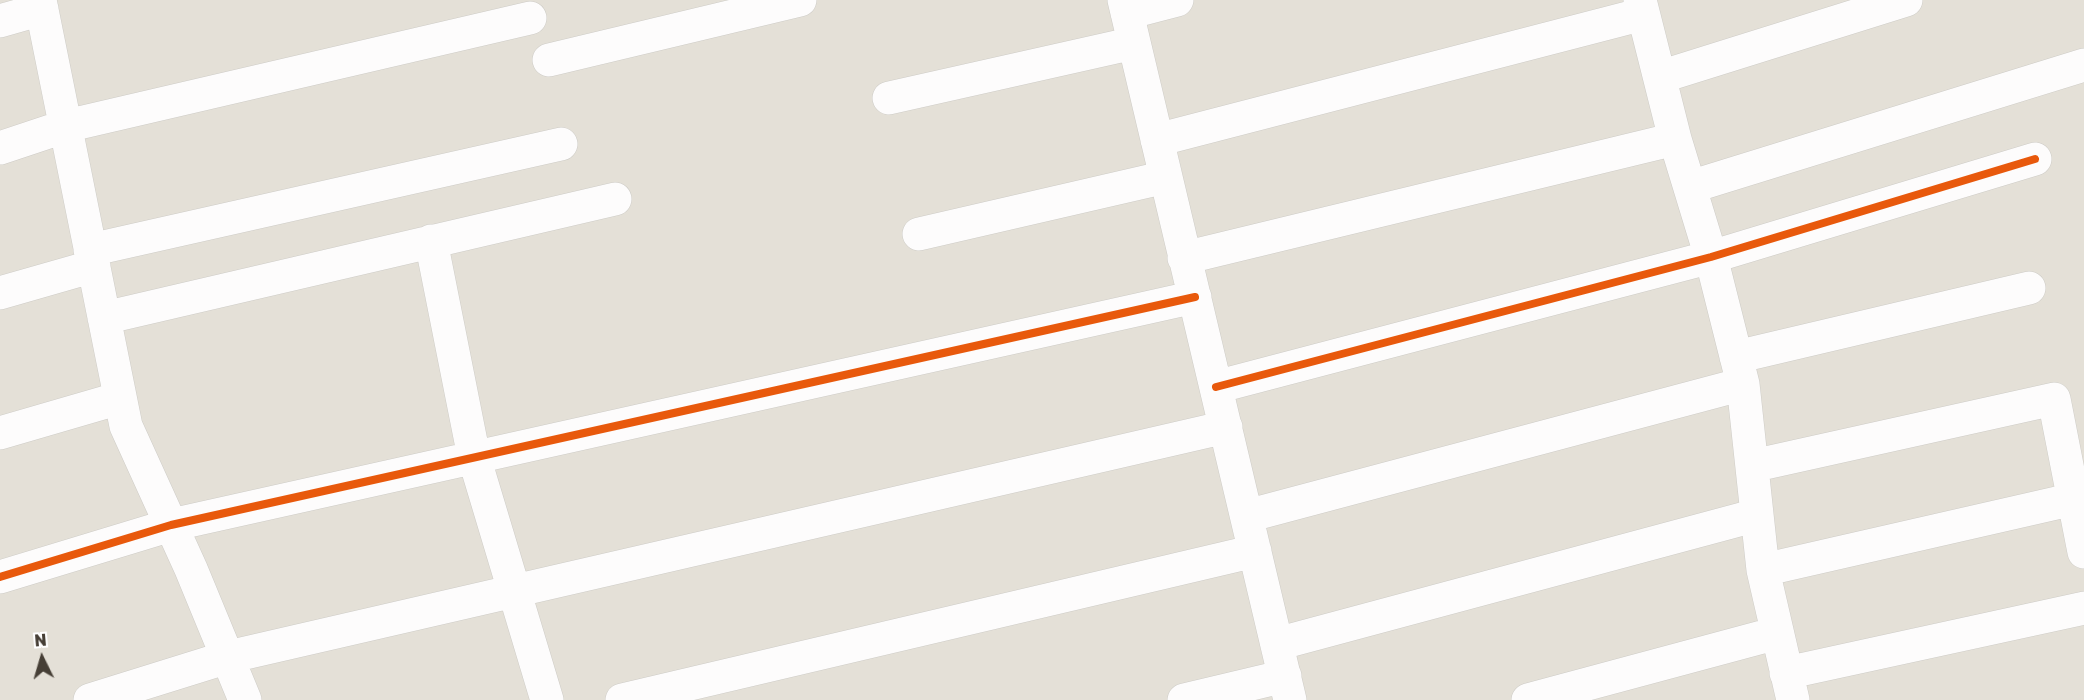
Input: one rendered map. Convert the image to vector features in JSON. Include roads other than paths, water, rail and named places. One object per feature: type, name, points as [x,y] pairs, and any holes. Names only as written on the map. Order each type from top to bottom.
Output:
[{"type":"street","points":[[549,60],[800,0]]},
{"type":"street","points":[[889,98],[1177,0]]},
{"type":"street","points":[[1660,77],[1906,0]]},
{"type":"street","points":[[0,21],[41,4],[126,426],[171,525],[245,700]]},
{"type":"street","points":[[1157,140],[1642,7],[1675,139],[1711,258],[1739,371],[1763,570],[1790,686],[2084,608]]},
{"type":"street","points":[[0,148],[66,126],[530,18]]},
{"type":"street","points":[[1128,18],[1288,688],[1184,700]]},
{"type":"street","points":[[1690,187],[2084,65]]},
{"type":"street","points":[[1184,258],[1675,139]]},
{"type":"street","points":[[0,293],[92,258],[561,144]]},
{"type":"street","points":[[1216,387],[1711,258],[2035,159]]},
{"type":"street","points":[[919,234],[1166,177]]},
{"type":"street","points":[[104,318],[615,199]]},
{"type":"street","points":[[432,241],[474,458],[547,700]]},
{"type":"street","points":[[1247,516],[2029,288]]},
{"type":"street","points":[[0,577],[171,525],[1195,297]]},
{"type":"street","points":[[0,434],[120,398]]},
{"type":"street","points":[[1752,466],[2054,399],[2084,552]]},
{"type":"street","points":[[90,700],[228,657],[1226,426]]},
{"type":"street","points":[[1763,570],[2074,499]]},
{"type":"street","points":[[1277,644],[1757,515]]},
{"type":"street","points":[[622,700],[1255,551]]},
{"type":"street","points":[[1528,700],[1777,633]]}]
